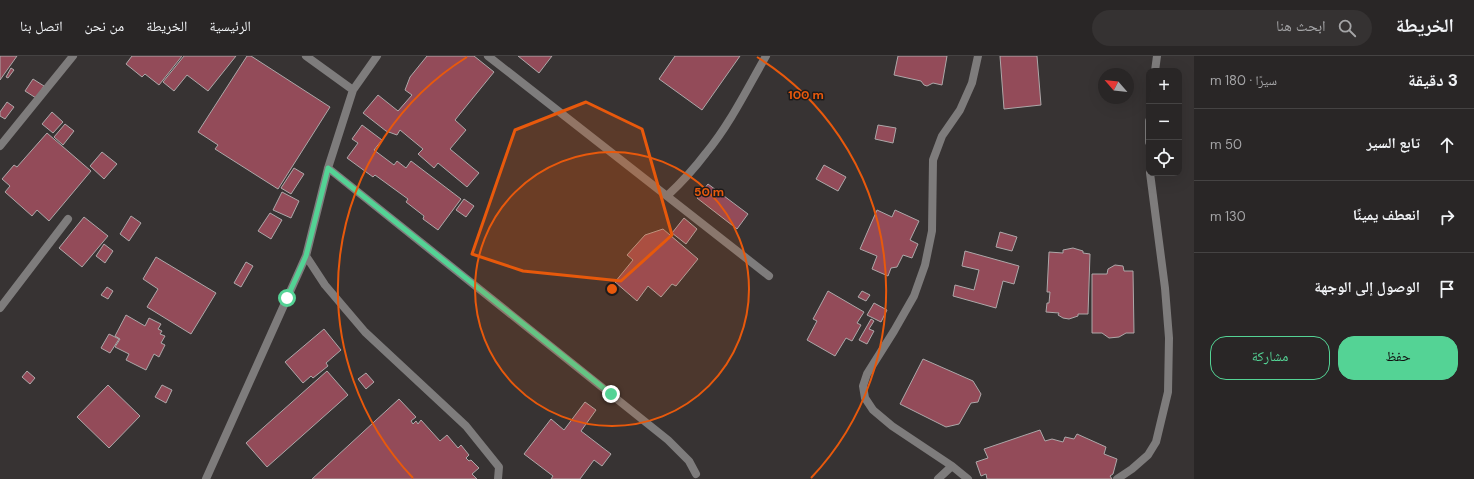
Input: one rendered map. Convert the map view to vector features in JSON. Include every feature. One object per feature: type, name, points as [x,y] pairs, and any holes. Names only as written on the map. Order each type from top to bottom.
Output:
[{"type":"street","points":[[0,146],[74,56]]},
{"type":"street","points":[[306,56],[352,90]]},
{"type":"street","points":[[206,479],[306,256],[328,168],[352,90],[377,56]]},
{"type":"street","points":[[488,56],[769,276]]},
{"type":"street","points":[[667,196],[688,176],[707,152],[728,122],[766,56]]},
{"type":"street","points":[[968,479],[952,466],[892,426],[873,410],[865,398],[863,386],[867,374],[914,296],[925,266],[932,231],[933,160],[942,136],[960,110],[972,83],[978,56]]},
{"type":"street","points":[[1155,68],[1157,56]]},
{"type":"street","points":[[328,168],[668,440],[689,461],[696,474]]},
{"type":"street","points":[[1117,479],[1132,469],[1148,455],[1156,442],[1168,392],[1169,338],[1166,295],[1150,176]]},
{"type":"street","points":[[0,308],[68,218]]},
{"type":"street","points":[[306,256],[324,285],[365,332],[466,426],[499,467],[498,479]]},
{"type":"street","points":[[938,479],[952,466]]},
{"type":"highlighted area","points":[[586,102],[642,129],[672,235],[621,281],[523,271],[472,254],[515,130]]},
{"type":"building","points":[[0,56],[17,56],[0,80]]},
{"type":"building","points":[[132,56],[182,56],[159,85],[145,74],[142,77],[126,64]]},
{"type":"building","points":[[184,56],[236,56],[208,91],[187,75],[174,91],[163,82]]},
{"type":"building","points":[[247,56],[251,56],[330,107],[278,189],[215,149],[218,145],[198,132]]},
{"type":"building","points":[[427,56],[474,56],[494,72],[455,120],[466,130],[450,149],[479,173],[467,187],[438,163],[434,168],[418,154],[423,149],[400,130],[397,135],[386,131],[363,113],[378,95],[398,111],[412,95],[405,90],[410,77]]},
{"type":"building","points":[[518,56],[552,56],[539,73]]},
{"type":"building","points":[[675,56],[740,56],[702,110],[659,79]]},
{"type":"building","points":[[898,56],[947,56],[942,85],[933,83],[927,86],[921,81],[894,75]]},
{"type":"building","points":[[1000,56],[1037,56],[1041,105],[1004,109]]},
{"type":"building","points":[[11,68],[14,70],[8,78],[6,77]]},
{"type":"building","points":[[33,79],[44,86],[36,98],[25,91]]},
{"type":"building","points":[[7,102],[14,107],[5,119],[0,116],[0,112]]},
{"type":"building","points":[[52,112],[63,122],[53,133],[42,124]]},
{"type":"building","points":[[65,124],[74,131],[63,145],[54,137]]},
{"type":"building","points":[[362,125],[382,140],[374,150],[394,165],[397,161],[406,168],[411,161],[461,199],[438,230],[423,219],[424,216],[406,202],[408,199],[375,175],[373,177],[347,158],[358,143],[352,139]]},
{"type":"building","points":[[878,125],[896,128],[893,143],[875,139]]},
{"type":"building","points":[[47,133],[91,171],[49,221],[37,210],[32,216],[5,192],[10,186],[2,179],[14,165],[17,167]]},
{"type":"building","points":[[102,152],[117,164],[104,179],[90,166]]},
{"type":"building","points":[[824,165],[846,177],[838,191],[816,179]]},
{"type":"building","points":[[294,168],[304,174],[291,194],[281,188]]},
{"type":"building","points":[[708,184],[748,214],[737,229],[697,198]]},
{"type":"building","points":[[282,192],[299,201],[291,218],[273,210]]},
{"type":"building","points":[[464,199],[474,206],[466,217],[456,210]]},
{"type":"building","points":[[877,210],[892,217],[895,210],[919,221],[910,240],[918,244],[912,258],[903,255],[897,267],[891,268],[888,276],[872,269],[877,256],[860,249]]},
{"type":"building","points":[[270,213],[282,220],[271,239],[258,231]]},
{"type":"building","points":[[131,216],[141,223],[129,241],[120,234]]},
{"type":"building","points":[[84,217],[108,236],[82,267],[59,248]]},
{"type":"building","points":[[684,218],[697,229],[686,244],[672,233]]},
{"type":"building","points":[[663,229],[698,259],[676,286],[672,284],[661,297],[648,286],[637,301],[615,282],[633,260],[627,255],[645,235]]},
{"type":"building","points":[[1000,232],[1017,237],[1012,251],[996,247]]},
{"type":"building","points":[[104,244],[113,251],[105,263],[96,256]]},
{"type":"building","points":[[1073,248],[1083,251],[1083,253],[1090,254],[1088,314],[1078,314],[1078,316],[1069,319],[1058,315],[1059,313],[1046,312],[1050,292],[1047,292],[1049,252],[1063,253],[1063,250]]},
{"type":"building","points":[[965,251],[1019,266],[1014,284],[1003,281],[996,308],[953,296],[955,285],[974,290],[979,270],[962,266]]},
{"type":"building","points":[[156,257],[216,293],[191,334],[147,307],[158,289],[143,279]]},
{"type":"building","points":[[246,262],[253,266],[241,287],[234,283]]},
{"type":"building","points":[[1115,265],[1123,266],[1124,271],[1133,271],[1134,333],[1126,333],[1119,337],[1109,338],[1102,333],[1092,333],[1092,274],[1107,274],[1108,269]]},
{"type":"building","points":[[107,287],[113,291],[108,299],[101,295]]},
{"type":"building","points":[[828,291],[864,312],[857,323],[861,325],[852,341],[846,338],[835,356],[807,340],[817,321],[813,319]]},
{"type":"building","points":[[862,291],[870,295],[866,301],[858,297]]},
{"type":"building","points":[[874,303],[887,310],[881,322],[867,315]]},
{"type":"building","points":[[126,315],[145,326],[149,318],[161,324],[158,329],[162,331],[160,334],[165,336],[161,343],[165,345],[159,357],[154,354],[146,370],[126,360],[129,354],[115,347],[120,339],[115,336]]},
{"type":"building","points":[[871,319],[874,321],[869,329],[874,331],[867,344],[859,340]]},
{"type":"building","points":[[324,329],[341,350],[326,363],[328,366],[313,378],[311,376],[303,383],[285,362]]},
{"type":"building","points":[[109,334],[119,339],[110,353],[101,348]]},
{"type":"building","points":[[923,359],[973,381],[981,394],[978,402],[971,403],[959,424],[946,427],[900,404]]},
{"type":"building","points":[[27,371],[35,378],[30,384],[22,377]]},
{"type":"building","points":[[327,371],[348,395],[267,467],[246,443]]},
{"type":"building","points":[[366,373],[374,382],[366,389],[358,379]]},
{"type":"building","points":[[108,385],[140,416],[109,448],[77,417]]},
{"type":"building","points":[[162,385],[172,390],[166,403],[155,397]]},
{"type":"building","points":[[399,399],[416,417],[411,421],[413,424],[416,421],[418,424],[421,420],[440,441],[447,435],[458,448],[461,445],[469,455],[466,458],[469,461],[471,460],[479,468],[472,474],[477,479],[312,479]]},
{"type":"building","points":[[585,402],[596,410],[581,431],[611,454],[602,466],[594,460],[580,479],[551,479],[553,476],[524,454],[551,419],[564,430]]},
{"type":"building","points":[[1040,430],[1045,441],[1052,439],[1063,442],[1065,437],[1074,439],[1077,434],[1106,447],[1104,454],[1117,459],[1113,474],[1110,476],[1112,479],[987,479],[986,474],[981,476],[976,462],[988,458],[984,449]]},
{"type":"route","points":[[287,298],[306,256],[328,168],[611,394]]}]
